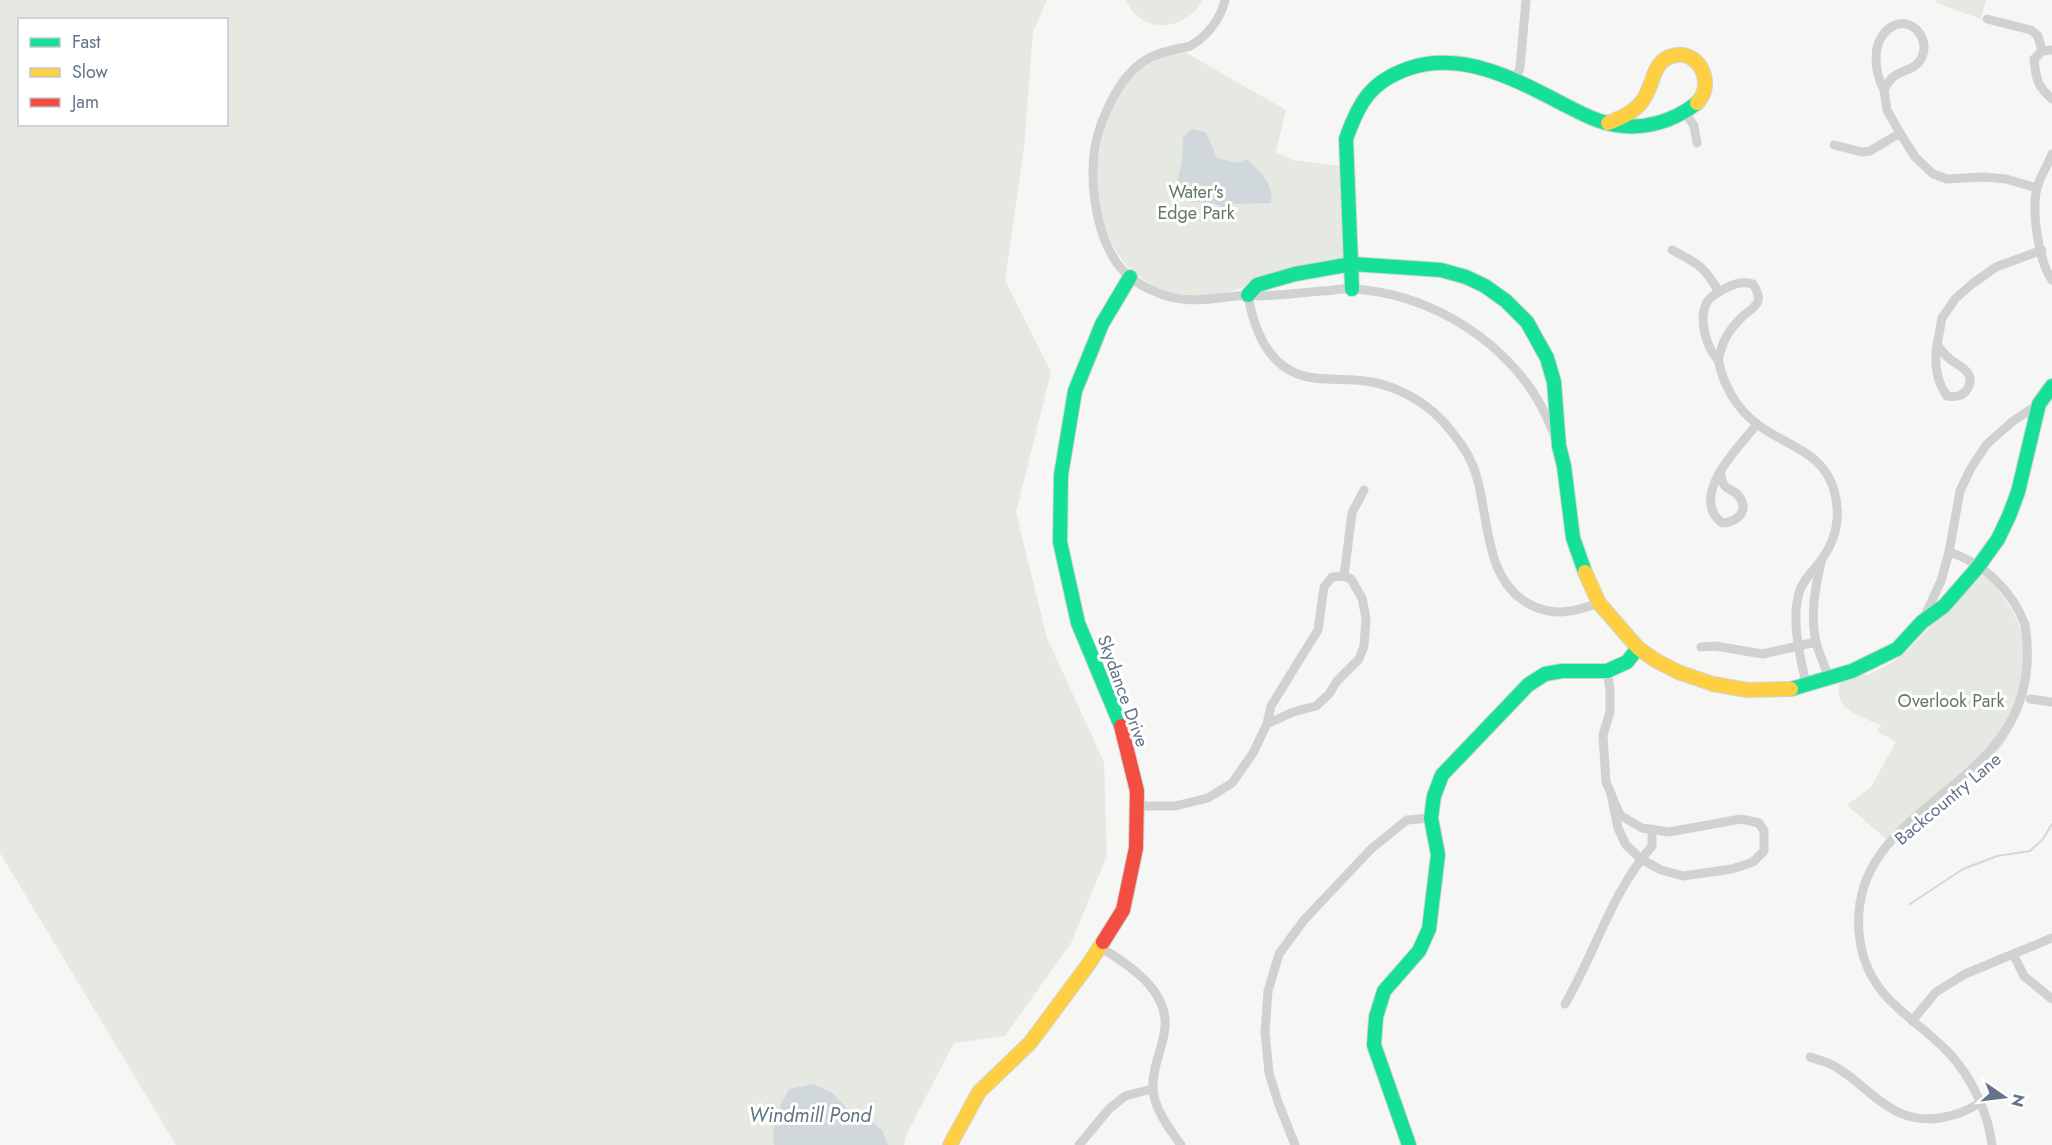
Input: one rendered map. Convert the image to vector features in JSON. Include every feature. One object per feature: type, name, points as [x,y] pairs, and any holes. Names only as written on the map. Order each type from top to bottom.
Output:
[{"type":"street","points":[[1225,0],[1222,12],[1207,33],[1190,46],[1151,56],[1133,69],[1118,88],[1103,121],[1094,154],[1094,192],[1099,223],[1110,251],[1130,277],[1155,292],[1182,300],[1352,289],[1407,299],[1430,308],[1464,325],[1486,341],[1526,382],[1541,406],[1559,446]]},
{"type":"street","points":[[1514,81],[1520,68],[1526,0]]},
{"type":"street","points":[[1987,19],[2031,30],[2038,36],[2047,50],[2034,59],[2036,80],[2052,99]]},
{"type":"street","points":[[1884,90],[1893,77],[1917,65],[1923,56],[1925,45],[1917,28],[1905,24],[1893,26],[1885,34],[1876,50],[1878,80],[1884,90],[1887,110],[1915,157],[1933,174],[1947,179],[1984,177],[2006,179],[2037,188]]},
{"type":"street","points":[[1352,289],[1346,139],[1353,116],[1363,97],[1391,74],[1443,62],[1466,64],[1514,81],[1596,120],[1608,123],[1625,127],[1649,125],[1685,112],[1702,98],[1707,84],[1705,72],[1699,62],[1688,56],[1673,54],[1661,61],[1650,90],[1642,102],[1626,116],[1608,123]]},
{"type":"street","points":[[1685,112],[1694,126],[1697,143]]},
{"type":"street","points":[[1834,146],[1862,152],[1870,151],[1900,133]]},
{"type":"street","points":[[2052,154],[2037,188],[2036,232],[2046,272],[2052,280]]},
{"type":"street","points":[[1672,250],[1697,263],[1708,273],[1719,292]]},
{"type":"street","points":[[2042,250],[2052,259]]},
{"type":"street","points":[[1937,345],[1970,376],[1970,385],[1966,392],[1957,397],[1947,396],[1939,386],[1935,368],[1937,345],[1942,318],[1956,299],[1996,267],[2042,250]]},
{"type":"street","points":[[1248,295],[1257,285],[1295,274],[1352,264],[1441,270],[1466,277],[1506,300],[1527,322],[1547,358],[1554,382],[1559,446],[1564,466],[1573,538],[1586,576],[1599,603],[1638,648],[1678,672],[1713,684],[1747,690],[1786,690],[1852,671],[1897,649],[1922,622],[1944,606],[1978,567],[1998,539],[2018,492],[2039,404]]},
{"type":"street","name":"Skydance Drive","points":[[950,1145],[979,1092],[1030,1043],[1100,947],[1123,910],[1136,848],[1137,791],[1122,729],[1078,623],[1060,542],[1061,475],[1075,391],[1102,324],[1130,277]]},
{"type":"street","points":[[1718,360],[1723,340],[1731,328],[1743,316],[1754,310],[1758,302],[1758,292],[1753,284],[1745,281],[1719,292],[1708,302],[1702,318],[1712,353],[1718,360],[1726,388],[1740,407],[1757,424],[1797,446],[1816,460],[1833,487],[1838,504],[1838,521],[1832,542],[1809,574],[1800,592],[1796,611],[1796,632],[1806,684]]},
{"type":"street","points":[[1248,295],[1261,341],[1270,354],[1287,368],[1305,376],[1371,382],[1395,389],[1411,396],[1436,414],[1452,432],[1469,458],[1477,477],[1494,555],[1502,578],[1510,589],[1524,601],[1539,609],[1562,613],[1599,603]]},
{"type":"street","points":[[1922,622],[1941,580],[1960,491],[1971,468],[1987,444],[2013,421],[2039,404],[2052,386]]},
{"type":"street","points":[[1720,472],[1724,486],[1736,494],[1742,502],[1742,511],[1737,519],[1722,523],[1713,516],[1710,507],[1711,490],[1715,478],[1757,424]]},
{"type":"street","points":[[1344,576],[1352,513],[1364,490]]},
{"type":"street","points":[[1948,552],[1963,556],[2000,584],[2022,616],[2030,640],[2035,664],[2029,703],[2052,702]]},
{"type":"street","points":[[1821,560],[1815,590],[1816,642],[1829,678]]},
{"type":"street","points":[[1137,806],[1175,806],[1208,798],[1232,783],[1253,753],[1267,724],[1271,706],[1318,630],[1324,587],[1332,577],[1344,576],[1351,579],[1362,598],[1365,627],[1364,646],[1359,659],[1337,681],[1329,694],[1316,705],[1267,724]]},
{"type":"street","points":[[1701,647],[1715,646],[1763,654],[1816,642]]},
{"type":"street","points":[[1409,1145],[1374,1043],[1376,1017],[1384,991],[1419,951],[1429,928],[1438,855],[1431,818],[1434,796],[1442,775],[1528,685],[1545,674],[1607,671],[1627,662],[1638,648]]},
{"type":"street","points":[[1607,671],[1610,712],[1603,735],[1606,782],[1611,794],[1620,816],[1642,828],[1669,832],[1741,819],[1760,823],[1764,831],[1764,851],[1753,862],[1732,869],[1683,876],[1661,870],[1641,859],[1626,845],[1618,828],[1611,794]]},
{"type":"street","name":"Backcountry Lane","points":[[1912,1021],[1883,994],[1865,963],[1859,931],[1861,904],[1873,868],[1891,845],[1989,765]]},
{"type":"street","points":[[1295,1145],[1269,1073],[1265,1032],[1268,991],[1278,954],[1304,920],[1372,848],[1407,820],[1431,818]]},
{"type":"street","points":[[1565,1004],[1581,977],[1611,907],[1641,859],[1652,846],[1652,830]]},
{"type":"street","points":[[1992,1145],[1986,1115],[1974,1090],[1948,1052],[1912,1021],[1936,992],[1965,974],[2052,938]]},
{"type":"street","points":[[1100,947],[1130,966],[1154,990],[1163,1011],[1165,1031],[1155,1065],[1152,1089],[1163,1120],[1181,1145]]},
{"type":"street","points":[[2013,954],[2024,976],[2052,999]]},
{"type":"street","points":[[1809,1057],[1835,1066],[1900,1113],[1921,1118],[1942,1118],[1964,1113],[1980,1103]]},
{"type":"street","points":[[1079,1145],[1109,1109],[1125,1096],[1152,1089]]},
{"type":"green space","points":[[0,0],[1047,0],[1033,32],[1024,147],[1005,280],[1051,372],[1016,512],[1047,638],[1104,762],[1107,856],[1071,943],[1005,1036],[954,1043],[906,1135],[904,1145],[176,1145],[0,853]]},
{"type":"green space","points":[[1126,0],[1203,0],[1186,18],[1164,25],[1142,20],[1133,12]]},
{"type":"green space","points":[[1936,0],[1986,0],[1981,19],[1937,3]]},
{"type":"green space","name":"Water's Edge Park","points":[[1183,51],[1286,110],[1276,152],[1293,160],[1340,166],[1347,253],[1344,259],[1286,273],[1232,291],[1204,296],[1176,294],[1157,288],[1126,265],[1115,249],[1106,229],[1100,206],[1099,156],[1103,131],[1111,108],[1123,88],[1138,71],[1154,61]]},
{"type":"green space","name":"Overlook Park","points":[[1980,576],[1996,587],[2015,615],[2022,635],[2027,654],[2028,674],[2019,713],[2011,732],[1999,750],[1887,840],[1847,805],[1871,787],[1896,742],[1877,731],[1881,725],[1857,715],[1844,705],[1838,691],[1840,682],[1860,674],[1868,675],[1893,662],[1908,650],[1963,593],[1974,578]]},
{"type":"water","points":[[1192,129],[1206,132],[1217,158],[1237,163],[1246,159],[1256,168],[1268,183],[1271,203],[1233,204],[1223,208],[1210,203],[1188,201],[1176,194],[1182,163],[1183,137]]},
{"type":"water","name":"Windmill Pond","points":[[813,1084],[833,1093],[851,1114],[870,1120],[882,1130],[888,1145],[774,1145],[777,1116],[789,1089]]},
{"type":"waterway","points":[[1910,904],[1963,869],[1997,856],[2030,851],[2043,839],[2052,824]]},
{"type":"traffic: fast","points":[[1352,289],[1346,139],[1356,114],[1368,94],[1385,79],[1410,68],[1430,64],[1469,65],[1507,77],[1595,119],[1609,124],[1627,126],[1659,123],[1679,115],[1697,103]]},
{"type":"traffic: fast","points":[[1248,295],[1257,285],[1295,274],[1352,264],[1441,270],[1466,277],[1485,286],[1506,301],[1527,322],[1547,358],[1554,382],[1559,446],[1564,466],[1573,538],[1585,572]]},
{"type":"traffic: fast","points":[[1121,726],[1078,623],[1060,542],[1061,475],[1075,391],[1102,324],[1130,277]]},
{"type":"traffic: fast","points":[[1791,689],[1852,671],[1897,649],[1922,622],[1944,606],[1978,567],[1998,539],[2009,516],[2018,492],[2039,404],[2052,386]]},
{"type":"traffic: fast","points":[[1409,1145],[1374,1045],[1376,1017],[1384,991],[1419,951],[1429,929],[1438,855],[1431,818],[1434,796],[1442,775],[1528,685],[1545,674],[1562,671],[1607,671],[1627,662],[1638,648]]},
{"type":"traffic: slow","points":[[1608,123],[1623,117],[1640,104],[1659,65],[1669,57],[1688,56],[1701,68],[1705,86],[1703,95],[1697,103]]},
{"type":"traffic: slow","points":[[1585,572],[1599,603],[1638,648],[1655,660],[1678,672],[1713,684],[1747,690],[1791,689]]},
{"type":"traffic: slow","points":[[950,1145],[979,1092],[1030,1043],[1103,942]]},
{"type":"traffic: jam","points":[[1103,942],[1123,910],[1136,848],[1137,791],[1121,726]]}]
